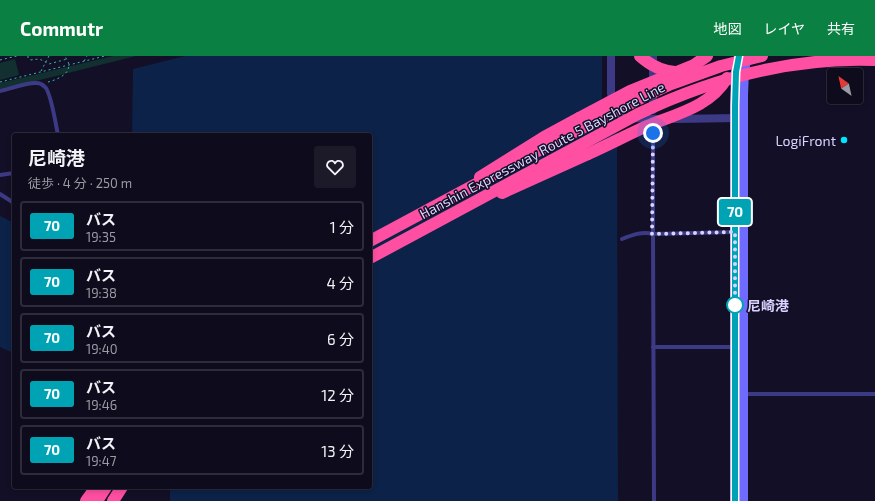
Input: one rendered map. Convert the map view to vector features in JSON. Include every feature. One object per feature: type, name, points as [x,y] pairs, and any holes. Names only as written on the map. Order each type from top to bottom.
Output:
[{"type":"highway","points":[[640,56],[654,67],[666,71],[678,72],[700,67],[716,56]]},
{"type":"highway","points":[[652,56],[667,63],[680,65],[693,63],[706,56]]},
{"type":"highway","points":[[430,209],[515,155],[565,126],[630,91],[694,65],[706,56]]},
{"type":"highway","points":[[382,251],[425,233],[510,189],[703,103],[724,84],[736,56]]},
{"type":"highway","name":"Hanshin Expressway Route 5 Bayshore Line","points":[[372,240],[547,146],[649,94],[671,84],[715,68],[762,56]]},
{"type":"highway","name":"Hanshin Expressway Route 5 Bayshore Line","points":[[372,257],[662,102],[734,77],[773,68],[812,62],[875,60]]},
{"type":"highway","points":[[86,501],[95,489]]},
{"type":"highway","points":[[113,497],[120,489]]},
{"type":"highway","points":[[97,501],[113,497],[127,489]]},
{"type":"street","points":[[611,56],[611,94],[624,118],[739,118]]},
{"type":"street","points":[[652,56],[653,119]]},
{"type":"street","points":[[739,56],[735,88],[739,118]]},
{"type":"street","points":[[735,501],[739,347],[739,118],[747,56]]},
{"type":"street","points":[[739,347],[743,394],[743,501]]},
{"type":"lane","points":[[0,91],[29,84],[42,84],[49,94],[58,133]]},
{"type":"lane","points":[[653,119],[652,234],[654,501]]},
{"type":"lane","points":[[0,175],[12,174]]},
{"type":"lane","points":[[0,194],[12,202]]},
{"type":"lane","points":[[622,239],[633,234],[648,233],[739,232]]},
{"type":"lane","points":[[654,347],[739,347]]},
{"type":"lane","points":[[743,394],[875,394]]},
{"type":"path","points":[[0,60],[17,56]]},
{"type":"path","points":[[28,56],[31,60],[41,59],[49,64],[67,59]]},
{"type":"path","points":[[41,72],[49,56]]},
{"type":"path","points":[[42,84],[60,77],[66,72],[69,65],[64,56]]},
{"type":"path","points":[[84,61],[87,56]]},
{"type":"path","points":[[0,82],[105,56]]},
{"type":"green space","points":[[113,56],[136,56],[0,90],[0,83]]},
{"type":"green space","points":[[15,59],[19,75],[0,80],[0,63]]},
{"type":"water","points":[[185,56],[602,56],[602,99],[617,119],[618,501],[170,501],[170,489],[372,489],[372,133],[132,133],[133,69]]},
{"type":"water","points":[[0,216],[12,222],[12,356],[11,352],[0,347]]},
{"type":"bus line","name":"70","points":[[735,501],[735,88],[739,56]]},
{"type":"place","name":"LogiFront","points":[[844,140]]},
{"type":"place","name":"尼崎港","points":[[735,305]]},
{"type":"route","points":[[653,133],[652,234],[735,232],[735,305]]}]
